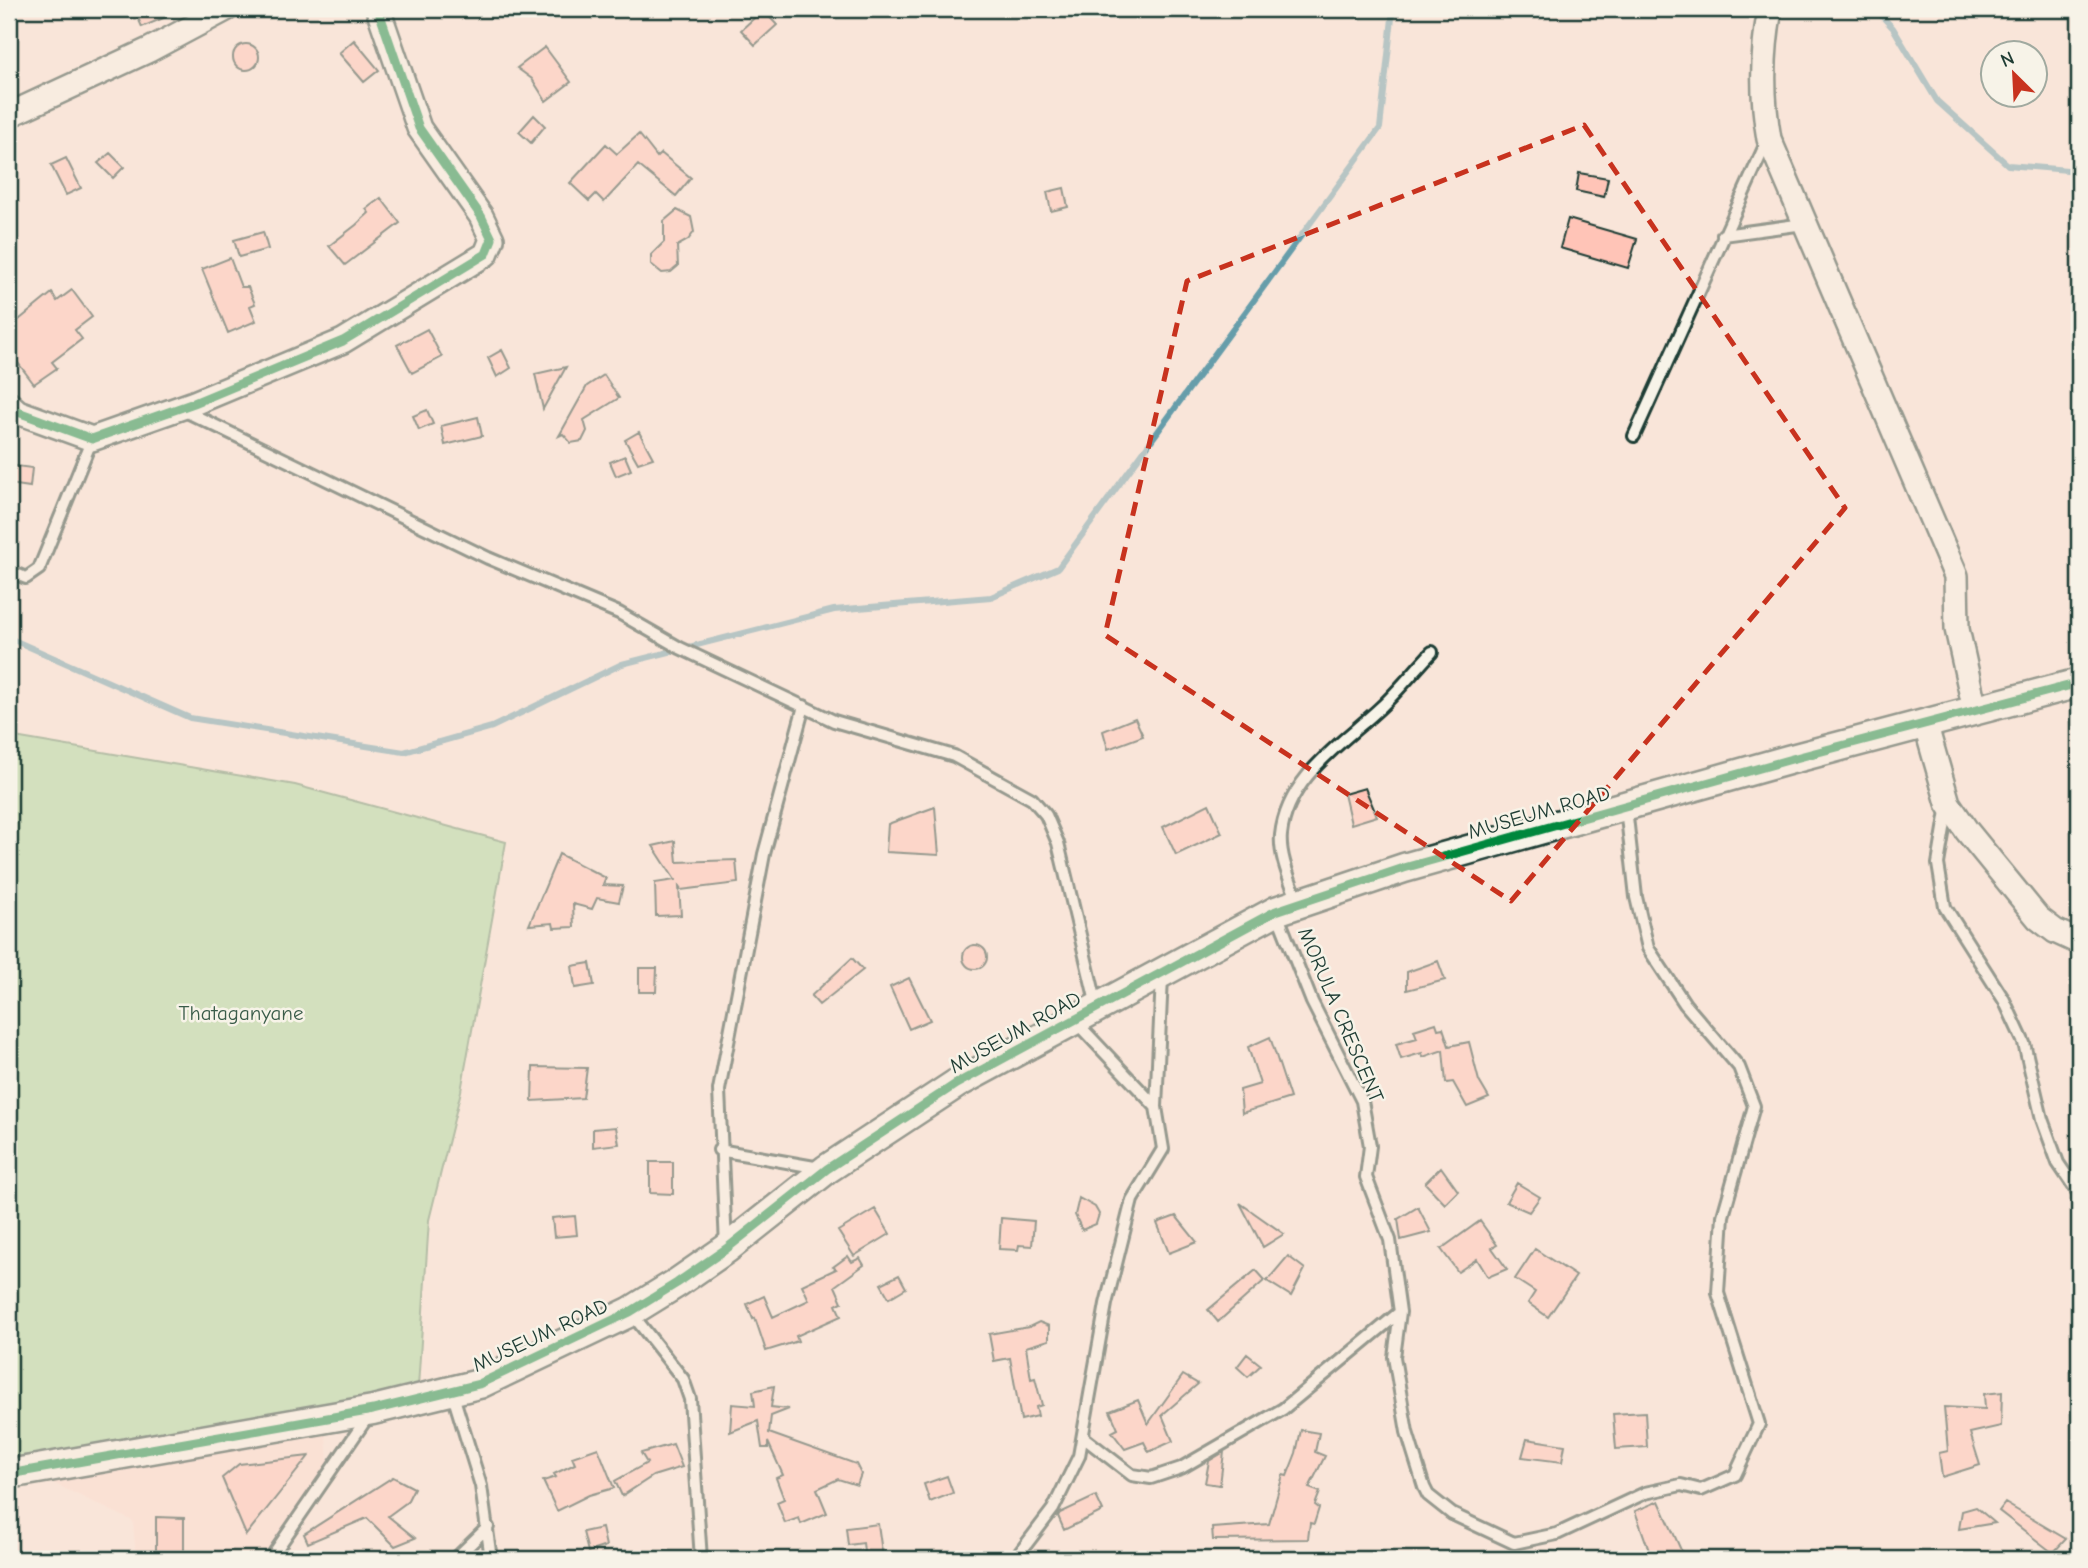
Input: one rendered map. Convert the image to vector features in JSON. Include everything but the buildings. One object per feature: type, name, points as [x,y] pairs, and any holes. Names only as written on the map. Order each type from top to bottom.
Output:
[{"type":"street","points":[[9,115],[149,50],[226,9]]},
{"type":"street","points":[[9,404],[18,412],[92,439],[179,408],[343,341],[486,254],[492,239],[419,128],[378,9]]},
{"type":"street","points":[[1770,9],[1763,49],[1762,103],[1769,139],[1956,576],[1957,629],[1975,710]]},
{"type":"street","name":"MUSEUM ROAD","points":[[9,1474],[373,1410],[452,1392],[541,1357],[630,1312],[726,1249],[827,1169],[956,1084],[1162,971],[1287,907],[1404,868],[1925,723],[2079,683]]},
{"type":"street","points":[[1925,723],[1948,803],[1967,831],[2039,918],[2055,931],[2079,942]]},
{"type":"lane","points":[[1634,436],[1723,235],[1769,139]]},
{"type":"lane","points":[[1723,235],[1804,224]]},
{"type":"lane","points":[[179,408],[488,558],[619,613],[680,648],[834,722],[885,739],[954,756],[1032,799],[1046,816],[1058,843],[1085,1013],[1156,1107]]},
{"type":"lane","points":[[9,571],[26,578],[39,569],[92,439]]},
{"type":"lane","name":"MORULA CRESCENT","points":[[1432,652],[1381,706],[1333,747],[1307,775],[1286,813],[1281,837],[1286,870],[1287,907],[1312,1002],[1362,1101],[1370,1146],[1366,1177],[1390,1240],[1400,1312],[1394,1357],[1407,1432],[1424,1487],[1428,1495],[1452,1514],[1514,1543],[1557,1534],[1645,1493],[1681,1485],[1701,1490],[1735,1475],[1759,1424],[1718,1293],[1723,1216],[1754,1106],[1739,1067],[1685,1004],[1648,948],[1636,897],[1625,806]]},
{"type":"lane","points":[[726,1249],[719,1150],[719,1090],[764,854],[804,706]]},
{"type":"lane","points":[[1948,803],[1938,864],[1945,907],[2004,1000],[2024,1043],[2042,1119],[2058,1163],[2079,1194]]},
{"type":"lane","points":[[1015,1559],[1053,1509],[1079,1456],[1106,1304],[1132,1200],[1163,1149],[1156,1107],[1162,971]]},
{"type":"lane","points":[[719,1150],[827,1169]]},
{"type":"lane","points":[[630,1312],[683,1379],[690,1399],[701,1559]]},
{"type":"lane","points":[[1083,1437],[1132,1475],[1151,1478],[1181,1468],[1283,1409],[1400,1312]]},
{"type":"lane","points":[[452,1392],[481,1486],[491,1559]]},
{"type":"lane","points":[[270,1559],[373,1410]]},
{"type":"lane","points":[[455,1559],[488,1527]]},
{"type":"highlighted area","points":[[1584,125],[1845,508],[1511,901],[1105,635],[1187,281]]},
{"type":"shaded area","points":[[326,1435],[328,1464],[260,1559],[136,1559],[133,1521],[51,1482]]},
{"type":"green space","name":"Thataganyane","points":[[9,736],[295,785],[506,842],[461,1091],[429,1220],[418,1387],[314,1411],[9,1458]]},
{"type":"waterway","points":[[9,638],[190,718],[404,752],[492,727],[622,664],[834,610],[991,597],[1058,568],[1380,128],[1393,9]]},
{"type":"waterway","points":[[1875,9],[1893,28],[1937,101],[2008,165],[2079,171]]},
{"type":"cycle path","points":[[9,404],[18,412],[92,439],[194,403],[343,341],[486,254],[492,239],[481,216],[419,128],[378,9]]},
{"type":"cycle path","points":[[9,1474],[373,1410],[479,1384],[630,1312],[726,1249],[827,1169],[956,1084],[1276,911],[1404,868],[1788,760],[2079,683]]}]
